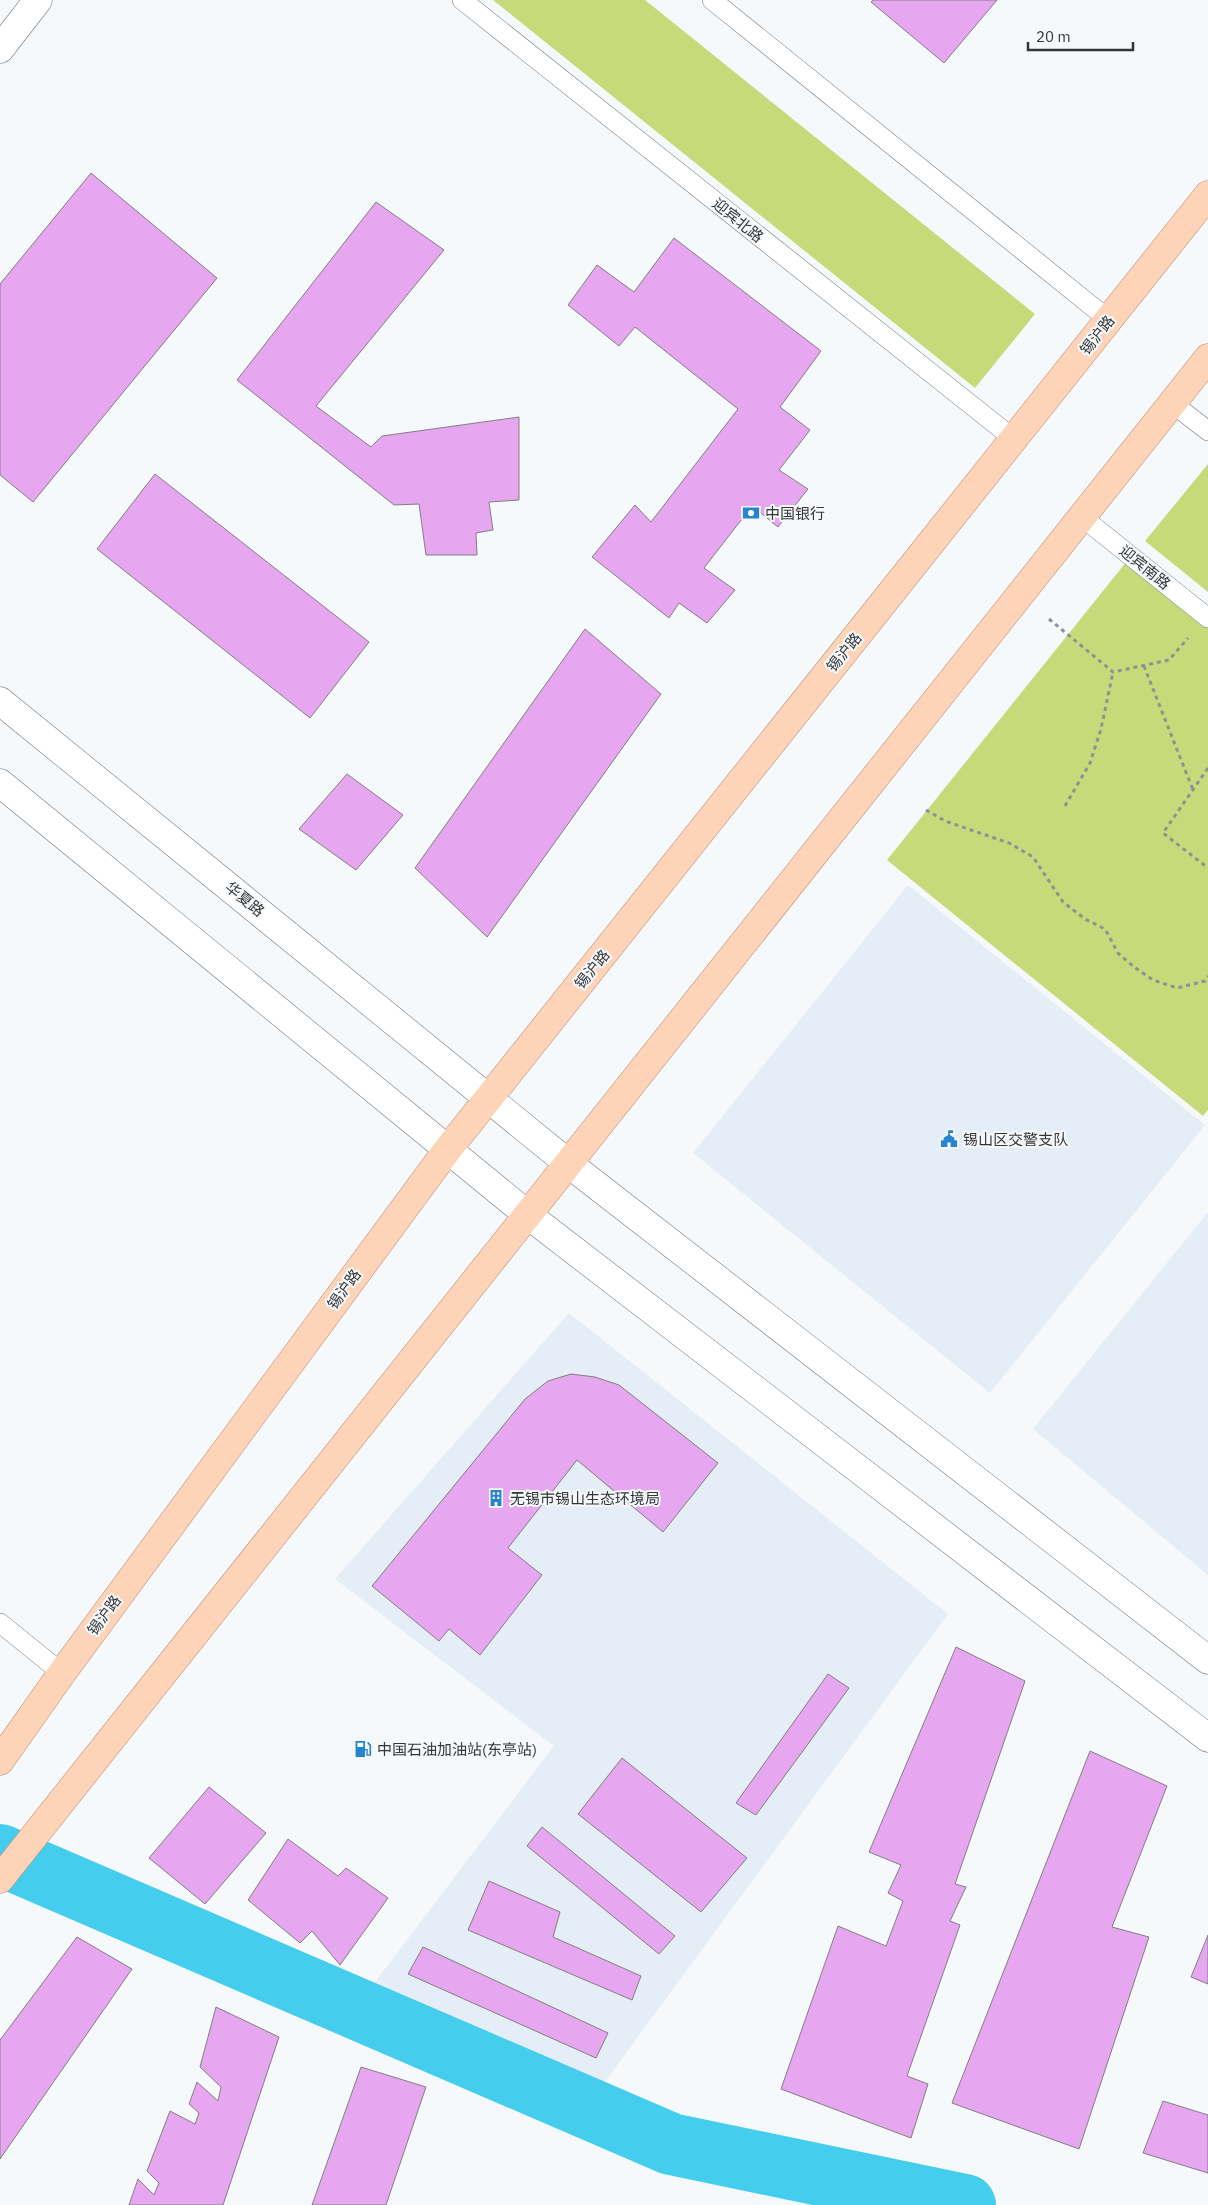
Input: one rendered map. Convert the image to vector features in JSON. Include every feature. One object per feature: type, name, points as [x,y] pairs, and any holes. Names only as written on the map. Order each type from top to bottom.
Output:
[{"type":"main road","name":"锡沪路","points":[[0,1761],[62,1672],[448,1149],[1208,195]]},
{"type":"main road","points":[[0,1879],[56,1806],[569,1164],[1208,358]]},
{"type":"street","points":[[0,49],[38,0]]},
{"type":"street","name":"华夏路","points":[[0,701],[569,1164],[1208,1660]]},
{"type":"street","points":[[0,783],[528,1215],[1208,1738]]},
{"type":"lane","name":"迎宾北路","points":[[462,0],[1014,439]]},
{"type":"lane","points":[[712,0],[1109,320]]},
{"type":"lane","points":[[1172,403],[1208,431]]},
{"type":"lane","name":"迎宾南路","points":[[1082,517],[1208,618]]},
{"type":"lane","points":[[0,1623],[62,1672]]},
{"type":"path","points":[[1049,619],[1113,672]]},
{"type":"path","points":[[1113,672],[1169,660],[1191,634]]},
{"type":"path","points":[[1144,666],[1193,790]]},
{"type":"path","points":[[1065,806],[1090,763],[1102,729],[1113,672]]},
{"type":"path","points":[[1208,768],[1163,833],[1208,868]]},
{"type":"path","points":[[926,810],[945,821],[1009,843],[1033,857],[1063,902],[1085,919],[1105,929],[1118,952],[1134,967],[1154,980],[1176,988],[1205,980],[1208,976]]},
{"type":"shaded area","name":"锡山区交警支队","points":[[908,885],[1205,1125],[990,1393],[693,1153]]},
{"type":"shaded area","points":[[1208,1212],[1208,1575],[1033,1429]]},
{"type":"shaded area","name":"无锡市锡山生态环境局","points":[[569,1313],[948,1614],[596,2094],[372,1986],[554,1746],[335,1579]]},
{"type":"green space","points":[[493,0],[645,0],[1035,314],[975,388]]},
{"type":"green space","points":[[1208,464],[1208,592],[1145,541]]},
{"type":"green space","points":[[1127,561],[1208,626],[1208,1110],[1203,1116],[887,860]]},
{"type":"building","points":[[873,0],[997,0],[944,63],[871,2]]},
{"type":"building","points":[[91,173],[217,278],[33,502],[0,475],[0,284]]},
{"type":"building","points":[[376,202],[444,250],[316,406],[371,447],[382,436],[519,417],[519,500],[489,502],[493,530],[476,533],[477,555],[426,555],[419,504],[394,505],[237,380]]},
{"type":"building","points":[[674,238],[821,351],[780,407],[810,430],[779,470],[808,489],[778,527],[752,506],[704,568],[735,590],[707,623],[679,603],[669,618],[592,557],[635,505],[651,522],[738,409],[635,327],[619,346],[568,305],[597,265],[634,292]]},
{"type":"building","points":[[155,474],[369,642],[310,718],[97,549]]},
{"type":"building","points":[[585,629],[661,694],[487,937],[415,868]]},
{"type":"building","points":[[347,774],[403,815],[356,870],[299,829]]},
{"type":"building","name":"无锡市锡山生态环境局","points":[[571,1374],[595,1377],[619,1385],[718,1463],[663,1532],[577,1460],[508,1548],[542,1575],[480,1655],[449,1629],[439,1641],[372,1586],[525,1399],[548,1381]]},
{"type":"building","points":[[956,1647],[1025,1681],[955,1884],[966,1887],[950,1921],[960,1925],[907,2076],[928,2084],[911,2138],[781,2089],[838,1926],[886,1946],[903,1901],[888,1893],[901,1865],[869,1852]]},
{"type":"building","points":[[828,1674],[849,1688],[756,1815],[736,1803]]},
{"type":"building","points":[[1090,1751],[1167,1786],[1112,1927],[1149,1937],[1079,2149],[952,2103]]},
{"type":"building","points":[[622,1758],[747,1858],[701,1912],[578,1814]]},
{"type":"building","points":[[209,1787],[266,1833],[205,1904],[149,1858]]},
{"type":"building","points":[[542,1827],[675,1936],[659,1954],[527,1846]]},
{"type":"building","points":[[288,1839],[338,1876],[346,1868],[388,1898],[340,1965],[312,1931],[300,1943],[248,1900]]},
{"type":"building","points":[[489,1881],[560,1912],[553,1937],[641,1976],[632,2000],[468,1930]]},
{"type":"building","points":[[1208,1935],[1208,1984],[1191,1977]]},
{"type":"building","points":[[77,1937],[132,1969],[0,2159],[0,2040]]},
{"type":"building","points":[[423,1947],[608,2033],[596,2058],[408,1974]]},
{"type":"building","points":[[216,2007],[279,2037],[223,2205],[129,2205],[138,2179],[154,2195],[159,2183],[147,2171],[170,2111],[195,2124],[199,2113],[189,2104],[197,2082],[218,2101],[221,2087],[200,2067]]},
{"type":"building","points":[[361,2067],[426,2087],[386,2205],[312,2205]]},
{"type":"building","points":[[1163,2101],[1208,2115],[1208,2173],[1143,2153]]},
{"type":"waterway","points":[[0,1855],[671,2144],[965,2205]]},
{"type":"place","name":"中国银行","points":[[751,513]]},
{"type":"place","name":"锡山区交警支队","points":[[949,1139]]},
{"type":"place","name":"无锡市锡山生态环境局","points":[[496,1498]]},
{"type":"place","name":"中国石油加油站(东亭站)","points":[[363,1749]]}]
